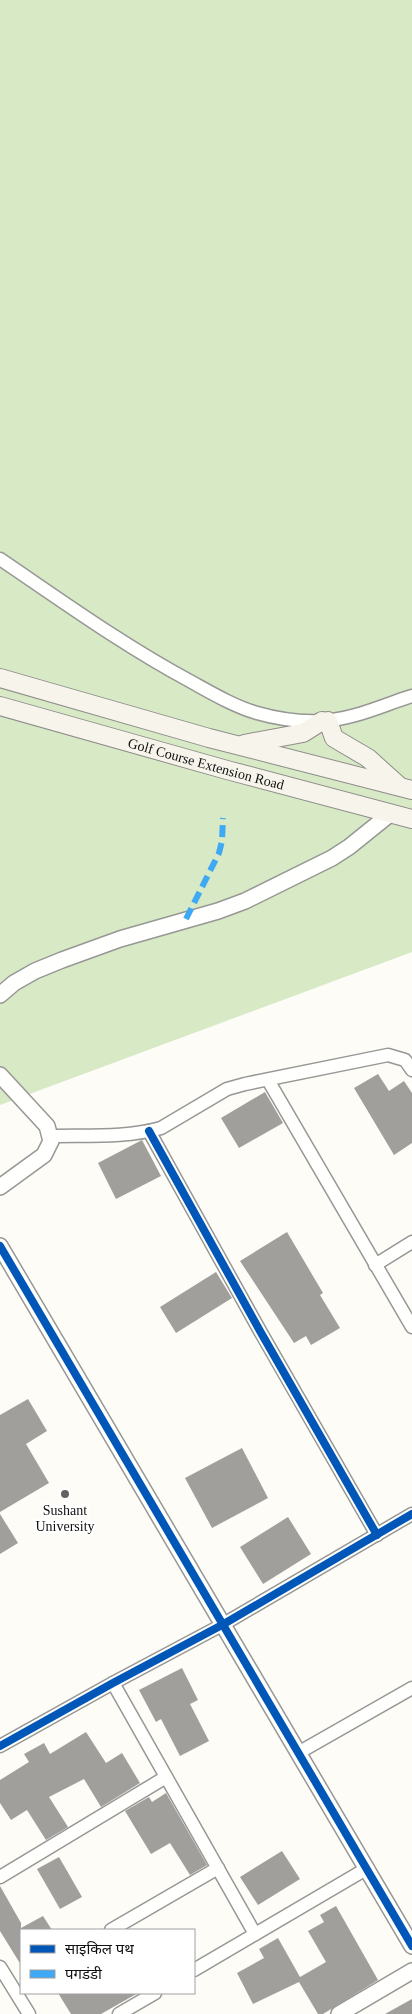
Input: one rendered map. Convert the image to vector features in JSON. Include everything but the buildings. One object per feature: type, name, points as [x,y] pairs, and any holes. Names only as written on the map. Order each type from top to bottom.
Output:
[{"type":"main road","name":"Golf Course Extension Road","points":[[0,678],[159,724],[406,789]]},
{"type":"main road","name":"Golf Course Extension Road","points":[[0,706],[412,819]]},
{"type":"main road","points":[[236,745],[294,736],[325,721],[334,738],[368,758],[406,789]]},
{"type":"main road","points":[[152,749],[159,724]]},
{"type":"street","points":[[0,559],[136,650],[213,694],[256,713],[300,721],[325,721],[349,716],[412,696]]},
{"type":"street","points":[[0,995],[14,983],[62,960],[120,939],[225,909],[245,901],[332,858],[349,847],[390,814]]},
{"type":"street","points":[[51,1136],[149,1131],[161,1128],[227,1089],[388,1054],[405,1060],[412,1070]]},
{"type":"street","points":[[0,1075],[47,1126],[51,1136],[51,1141],[44,1155],[0,1187]]},
{"type":"street","points":[[268,1080],[412,1328]]},
{"type":"street","points":[[149,1131],[260,1331],[377,1535]]},
{"type":"street","points":[[375,1265],[412,1242]]},
{"type":"street","points":[[0,1246],[412,1946]]},
{"type":"street","points":[[0,1746],[222,1625],[412,1514]]},
{"type":"street","points":[[113,1683],[255,1934]]},
{"type":"street","points":[[298,1753],[412,1688]]},
{"type":"street","points":[[0,1877],[166,1777]]},
{"type":"street","points":[[113,1929],[218,1868]]},
{"type":"street","points":[[195,1969],[366,1868]]},
{"type":"street","points":[[0,1967],[17,1985]]},
{"type":"street","points":[[339,2014],[412,1971]]},
{"type":"street","points":[[21,1994],[29,2014]]},
{"type":"street","points":[[120,2014],[153,1994]]},
{"type":"green space","points":[[0,0],[412,0],[412,952],[0,1105]]},
{"type":"marked path","points":[[186,919],[219,853],[222,841],[223,818]]},
{"type":"cycle path","points":[[149,1131],[260,1331],[377,1535]]},
{"type":"cycle path","points":[[0,1246],[412,1946]]},
{"type":"cycle path","points":[[0,1746],[222,1625],[412,1514]]},
{"type":"place","name":"Sushant University","points":[[65,1494]]}]
